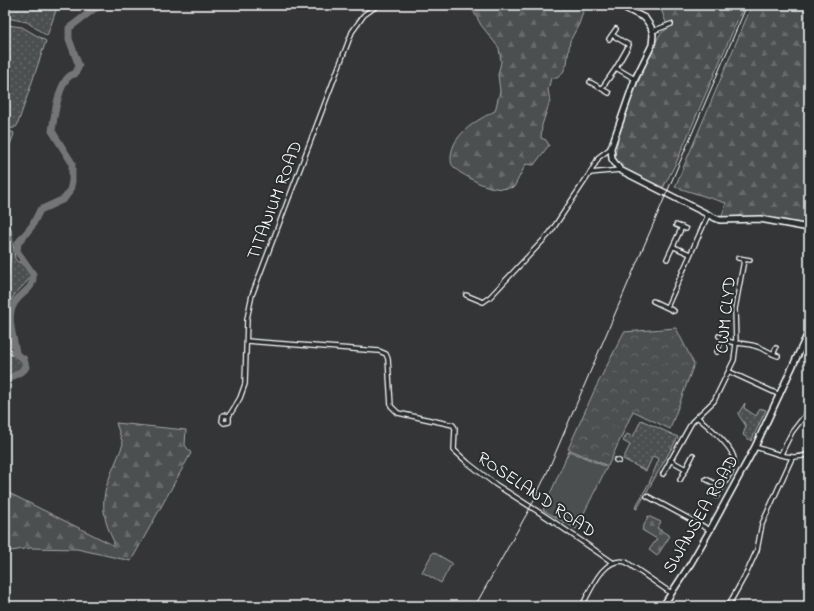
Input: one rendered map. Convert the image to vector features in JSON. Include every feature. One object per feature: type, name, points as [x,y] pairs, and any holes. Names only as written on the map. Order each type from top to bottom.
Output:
[{"type":"street","name":"TITANIUM ROAD","points":[[229,416],[244,389],[247,319],[252,295],[352,32],[364,15],[378,5]]},
{"type":"street","points":[[618,5],[645,18],[653,32],[652,45],[635,79],[611,148],[612,159],[620,170],[720,220],[760,220],[809,228]]},
{"type":"street","points":[[653,32],[671,24]]},
{"type":"street","points":[[609,39],[616,29]]},
{"type":"street","points":[[612,35],[629,45]]},
{"type":"street","points":[[602,88],[632,41]]},
{"type":"street","points":[[616,68],[635,79]]},
{"type":"street","points":[[590,82],[609,93]]},
{"type":"street","points":[[466,295],[483,302],[490,297],[550,233],[590,173],[599,156],[611,148]]},
{"type":"street","points":[[590,173],[620,170]]},
{"type":"street","points":[[667,307],[708,214]]},
{"type":"street","points":[[667,259],[684,228],[676,225]]},
{"type":"street","points":[[674,247],[690,254]]},
{"type":"street","name":"CWM CLYD","points":[[738,258],[750,260]]},
{"type":"street","name":"CWM CLYD","points":[[663,474],[692,422],[714,401],[730,372],[734,360],[736,344],[735,309],[744,260]]},
{"type":"street","points":[[653,301],[674,312]]},
{"type":"street","name":"SWANSEA ROAD","points":[[612,562],[618,560],[626,562],[671,593],[692,564],[755,447],[809,331]]},
{"type":"street","points":[[717,352],[721,338],[736,344],[750,345],[778,356]]},
{"type":"street","name":"ROSELAND ROAD","points":[[246,341],[379,351],[386,354],[388,359],[391,406],[394,410],[398,413],[453,425],[455,428],[454,450],[468,463],[495,484],[612,562]]},
{"type":"street","points":[[773,354],[776,348]]},
{"type":"street","name":"CWM CLYD","points":[[730,372],[780,395]]},
{"type":"street","points":[[781,454],[792,432],[809,410]]},
{"type":"street","points":[[697,417],[731,450],[734,459],[717,496]]},
{"type":"street","points":[[755,447],[792,458],[800,458],[809,454]]},
{"type":"street","points":[[680,480],[693,455]]},
{"type":"street","points":[[728,606],[747,572],[757,550],[762,524],[792,458]]},
{"type":"street","points":[[670,460],[686,469]]},
{"type":"street","points":[[706,479],[721,488]]},
{"type":"street","points":[[647,496],[650,500],[710,530]]},
{"type":"street","points":[[582,606],[596,582],[612,562]]},
{"type":"street","points":[[663,606],[671,593]]},
{"type":"green space","points":[[5,5],[58,5],[47,36],[27,22],[7,18],[7,25],[22,27],[46,41],[17,126],[14,128],[5,129]]},
{"type":"green space","points":[[470,5],[588,5],[584,9],[579,24],[570,41],[567,64],[562,74],[557,78],[551,78],[548,90],[550,101],[542,125],[541,138],[546,140],[549,145],[534,165],[526,164],[514,187],[503,189],[482,185],[459,171],[452,163],[452,149],[456,141],[473,123],[495,111],[500,91],[498,75],[501,62],[499,48],[481,25]]},
{"type":"green space","points":[[648,5],[744,5],[676,163],[662,190],[630,173],[616,160],[616,151],[624,119],[639,79],[659,36],[668,28],[661,9]]},
{"type":"green space","points":[[752,5],[809,5],[809,227],[760,219],[721,219],[726,203],[675,187]]},
{"type":"green space","points":[[5,132],[13,132],[14,134],[5,158]]},
{"type":"green space","points":[[6,216],[11,229],[15,259],[18,262],[27,264],[31,275],[27,282],[14,296],[8,307],[6,324],[7,332],[13,349],[23,363],[19,370],[5,378],[5,344],[12,356],[13,354],[5,339],[5,309],[11,254]]},
{"type":"green space","points":[[5,226],[9,258],[5,290]]},
{"type":"green space","points":[[676,328],[694,364],[670,429],[633,411],[608,466],[568,449],[595,389],[624,332]]},
{"type":"green space","points":[[745,403],[744,408],[756,416],[760,408],[766,410],[751,441],[743,435],[746,426],[738,414]]},
{"type":"green space","points":[[641,420],[678,437],[637,509],[635,508],[649,483],[659,459],[653,456],[646,471],[623,459],[630,445],[623,441],[627,434],[633,437]]},
{"type":"green space","points":[[116,423],[186,430],[185,445],[191,453],[131,561],[77,549],[30,548],[5,552],[5,491],[113,545],[114,542],[104,515],[104,503],[108,482],[123,444]]},
{"type":"green space","points":[[569,451],[607,467],[576,529],[543,510]]},
{"type":"green space","points":[[648,516],[661,522],[657,528],[670,536],[657,556],[649,550],[657,539],[642,530]]},
{"type":"green space","points":[[433,552],[452,563],[441,583],[422,572]]},
{"type":"waterway","points":[[5,381],[24,370],[26,367],[24,359],[16,354],[10,322],[11,310],[14,304],[32,284],[33,279],[33,274],[17,251],[18,243],[32,226],[40,210],[64,199],[70,191],[72,181],[72,163],[52,131],[61,89],[65,81],[70,76],[75,74],[79,66],[69,39],[69,28],[94,9],[106,5]]},
{"type":"railway","points":[[475,606],[529,510],[546,475],[747,5]]}]
